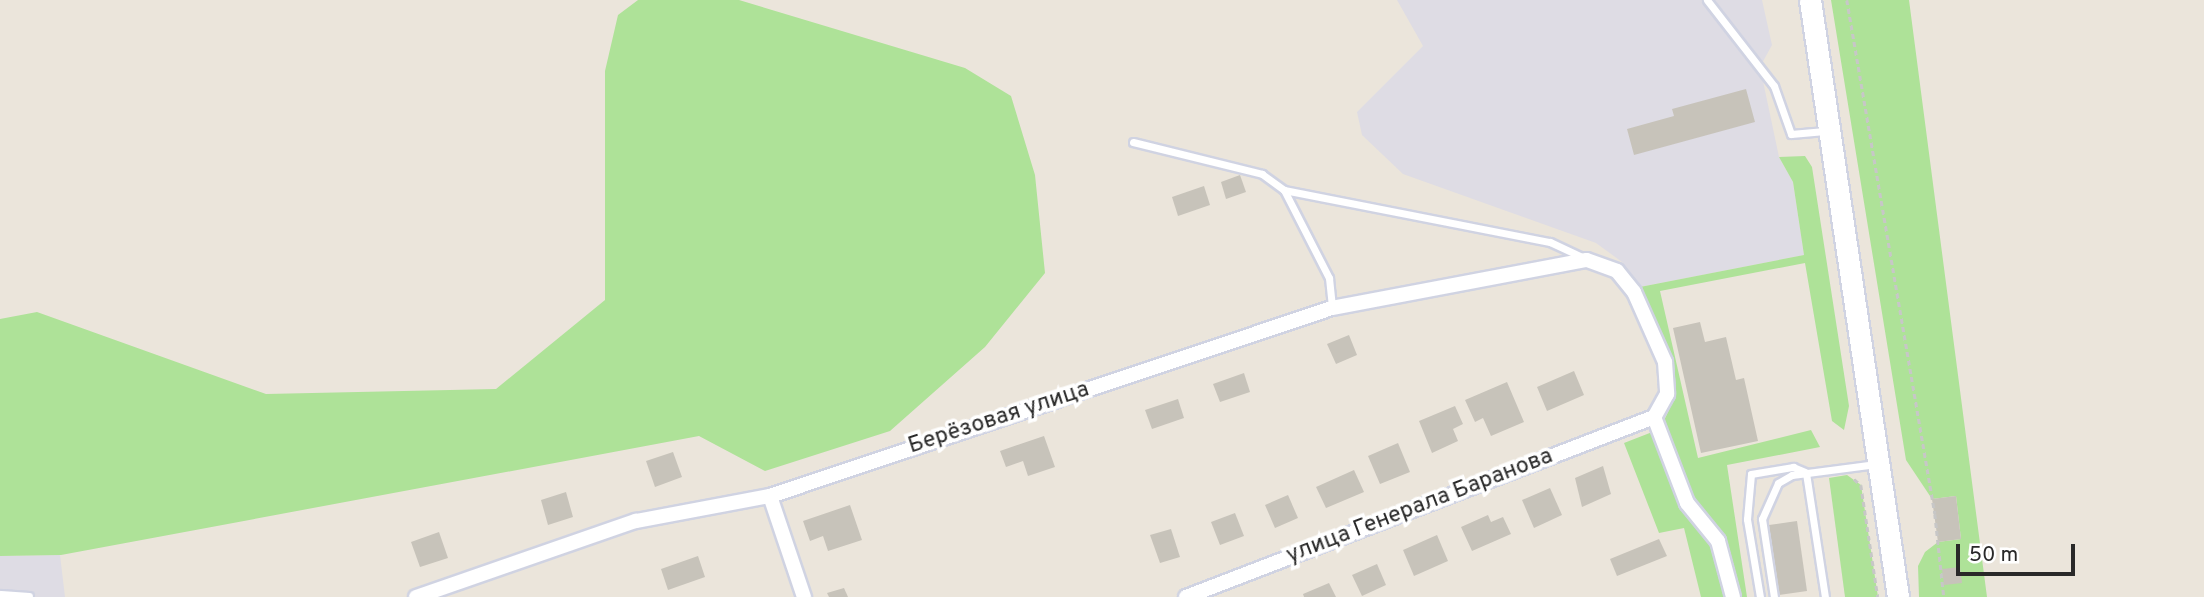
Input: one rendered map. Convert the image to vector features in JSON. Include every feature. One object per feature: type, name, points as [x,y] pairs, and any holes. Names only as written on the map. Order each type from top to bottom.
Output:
[{"type":"main road","points":[[1810,0],[1898,597]]},
{"type":"street","name":"Берёзовая улица","points":[[416,597],[636,521],[770,496],[1332,308],[1587,260]]},
{"type":"street","points":[[1587,260],[1617,271],[1634,292],[1665,362],[1667,394],[1654,417],[1687,503],[1718,541],[1733,597]]},
{"type":"street","name":"улица Генерала Баранова","points":[[1186,597],[1654,417]]},
{"type":"street","points":[[770,496],[804,597]]},
{"type":"lane","points":[[1707,0],[1774,86],[1791,134],[1830,131]]},
{"type":"lane","points":[[1133,142],[1262,174],[1284,190],[1550,242],[1587,260]]},
{"type":"lane","points":[[1284,190],[1329,278],[1332,308]]},
{"type":"lane","points":[[1774,597],[1762,519],[1766,499],[1777,483],[1806,473],[1880,463]]},
{"type":"lane","points":[[1760,597],[1748,519],[1751,474],[1793,467],[1806,473]]},
{"type":"lane","points":[[1806,473],[1825,597]]},
{"type":"lane","points":[[0,594],[29,596]]},
{"type":"path","points":[[1847,0],[1933,499],[1944,597]]},
{"type":"path","points":[[1847,475],[1861,485],[1878,597]]},
{"type":"shaded area","points":[[1397,0],[1762,0],[1772,45],[1760,67],[1779,157],[1793,182],[1804,255],[1640,287],[1622,262],[1596,243],[1403,174],[1362,135],[1357,112],[1423,46]]},
{"type":"shaded area","points":[[60,555],[65,597],[0,597],[0,556]]},
{"type":"green space","points":[[638,0],[739,0],[965,68],[1011,96],[1035,175],[1045,273],[985,347],[890,431],[765,471],[699,436],[61,555],[0,556],[0,319],[37,312],[266,394],[496,389],[605,300],[605,71],[618,15]]},
{"type":"green space","points":[[1831,0],[1909,0],[1987,597],[1919,597],[1918,566],[1925,552],[1938,542],[1961,539],[1956,496],[1932,499],[1906,460]]},
{"type":"green space","points":[[1805,156],[1812,167],[1849,406],[1844,430],[1832,421],[1805,263],[1660,291],[1698,458],[1811,430],[1820,447],[1727,465],[1747,597],[1701,597],[1684,528],[1659,533],[1624,443],[1660,429],[1675,397],[1672,361],[1640,287],[1804,255],[1793,182],[1779,157]]},
{"type":"green space","points":[[1847,475],[1861,485],[1878,597],[1845,597],[1829,478]]},
{"type":"building","points":[[1746,89],[1755,122],[1634,155],[1627,129],[1674,116],[1672,109]]},
{"type":"building","points":[[1240,175],[1246,192],[1226,199],[1221,182]]},
{"type":"building","points":[[1204,186],[1210,205],[1178,216],[1172,197]]},
{"type":"building","points":[[1700,322],[1705,342],[1726,337],[1736,380],[1744,378],[1758,441],[1701,453],[1673,328]]},
{"type":"building","points":[[1349,335],[1357,355],[1336,364],[1327,344]]},
{"type":"building","points":[[1574,371],[1584,395],[1547,411],[1537,387]]},
{"type":"building","points":[[1244,373],[1250,392],[1220,402],[1213,384]]},
{"type":"building","points":[[1507,382],[1524,422],[1491,436],[1483,418],[1475,422],[1465,400]]},
{"type":"building","points":[[1178,399],[1184,418],[1152,429],[1145,410]]},
{"type":"building","points":[[1455,406],[1463,424],[1453,429],[1458,441],[1432,453],[1419,421]]},
{"type":"building","points":[[1044,436],[1055,467],[1028,476],[1023,461],[1006,467],[1000,451]]},
{"type":"building","points":[[1398,443],[1410,472],[1380,484],[1368,456]]},
{"type":"building","points":[[673,452],[682,477],[655,487],[646,461]]},
{"type":"building","points":[[1603,466],[1611,494],[1582,507],[1575,478]]},
{"type":"building","points":[[1354,470],[1364,492],[1326,508],[1316,487]]},
{"type":"building","points":[[1550,488],[1562,515],[1534,528],[1522,500]]},
{"type":"building","points":[[566,492],[573,517],[548,525],[541,500]]},
{"type":"building","points":[[1288,495],[1298,518],[1275,528],[1265,505]]},
{"type":"building","points":[[1956,496],[1961,539],[1938,542],[1932,499]]},
{"type":"building","points":[[850,505],[862,540],[828,551],[823,536],[810,541],[803,521]]},
{"type":"building","points":[[1235,513],[1244,536],[1220,545],[1211,522]]},
{"type":"building","points":[[1488,515],[1491,522],[1503,517],[1511,534],[1472,551],[1461,527]]},
{"type":"building","points":[[1797,521],[1807,591],[1779,595],[1769,525]]},
{"type":"building","points":[[1171,529],[1180,557],[1160,563],[1150,535]]},
{"type":"building","points":[[439,532],[448,558],[420,567],[411,542]]},
{"type":"building","points":[[1437,535],[1448,561],[1414,576],[1403,550]]},
{"type":"building","points":[[1659,539],[1667,556],[1617,576],[1610,559]]},
{"type":"building","points":[[698,556],[705,577],[668,590],[661,569]]},
{"type":"building","points":[[1377,564],[1386,585],[1362,596],[1352,575]]},
{"type":"building","points":[[1960,567],[1962,583],[1944,585],[1942,569]]},
{"type":"building","points":[[1329,583],[1336,597],[1304,597],[1303,594]]},
{"type":"building","points":[[844,588],[848,597],[829,597],[827,593]]}]
